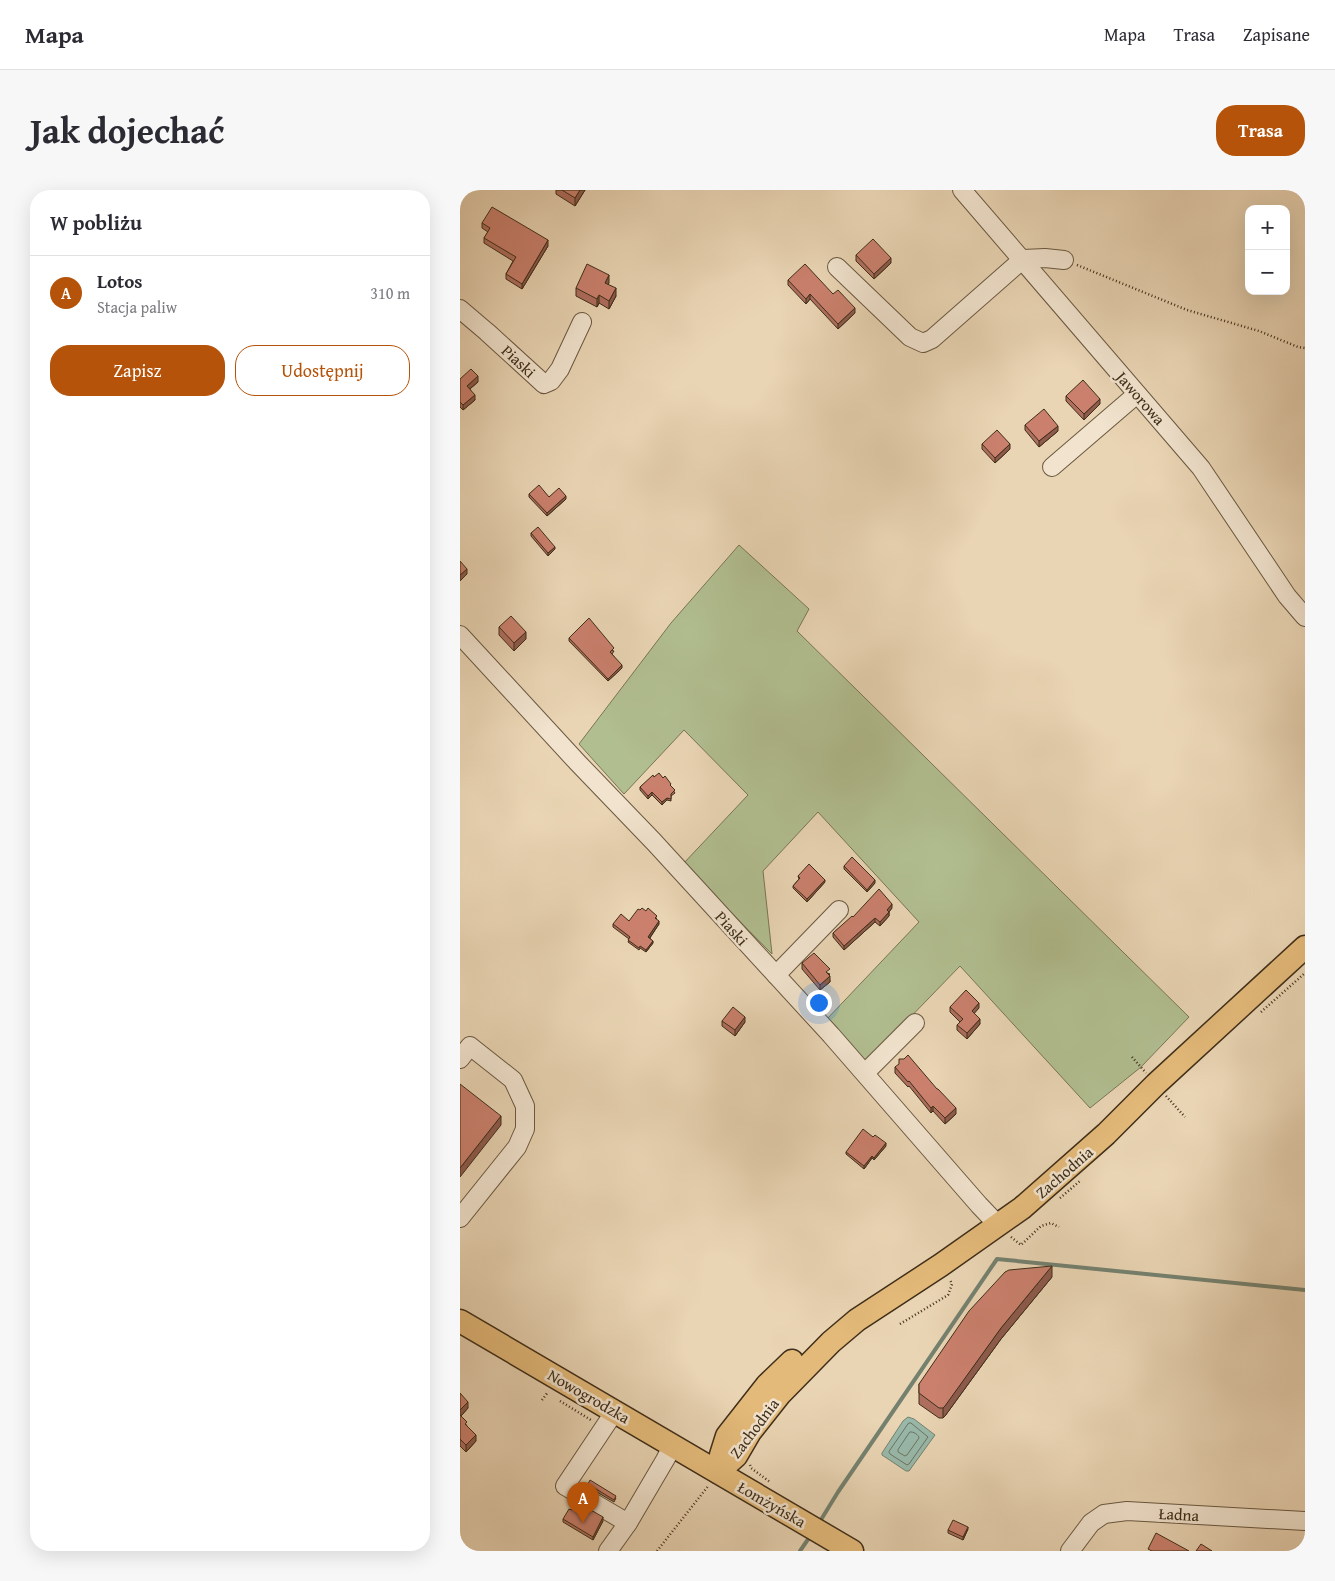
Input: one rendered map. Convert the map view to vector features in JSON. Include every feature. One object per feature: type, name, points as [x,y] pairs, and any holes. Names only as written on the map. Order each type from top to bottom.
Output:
[{"type":"main road","name":"Zachodnia","points":[[718,1472],[721,1455],[737,1451],[780,1394],[831,1342],[857,1320],[941,1265],[995,1221],[1097,1126],[1156,1084],[1305,947]]},
{"type":"main road","name":"Zachodnia","points":[[737,1451],[767,1385],[806,1347],[838,1319],[875,1293],[995,1221]]},
{"type":"main road","name":"Nowogrodzka","points":[[462,1327],[615,1411],[718,1472]]},
{"type":"main road","points":[[676,1446],[704,1447],[717,1444],[737,1451],[742,1469],[752,1483],[772,1494]]},
{"type":"main road","name":"Łomżyńska","points":[[718,1472],[772,1494],[802,1521],[852,1551]]},
{"type":"street","name":"Jaworowa","points":[[962,190],[1201,468],[1287,596],[1305,618]]},
{"type":"street","points":[[837,267],[910,337],[923,343],[932,339],[1023,259],[1045,258],[1064,260]]},
{"type":"street","name":"Piaski","points":[[460,309],[544,384],[551,381],[560,369],[582,322]]},
{"type":"street","points":[[1052,467],[1137,394]]},
{"type":"street","name":"Piaski","points":[[460,634],[776,975],[995,1221]]},
{"type":"street","points":[[776,975],[839,910]]},
{"type":"street","points":[[865,1073],[915,1023]]},
{"type":"street","points":[[460,1059],[470,1046],[513,1080],[525,1106],[525,1129],[517,1146],[460,1218]]},
{"type":"street","points":[[615,1411],[565,1486],[628,1523]]},
{"type":"street","points":[[608,1551],[628,1523],[665,1460],[676,1446]]},
{"type":"street","name":"Ładna","points":[[1070,1551],[1091,1523],[1104,1514],[1127,1510],[1305,1521]]},
{"type":"path","points":[[1064,260],[1186,310],[1259,331],[1305,348]]},
{"type":"path","points":[[995,1221],[1021,1245],[1041,1226],[1051,1222],[1059,1228]]},
{"type":"path","points":[[900,1324],[948,1295],[952,1284],[941,1265]]},
{"type":"path","points":[[737,1451],[772,1494]]},
{"type":"path","points":[[657,1551],[718,1472]]},
{"type":"green space","points":[[739,545],[809,609],[797,631],[1189,1017],[1141,1067],[1090,1108],[960,966],[866,1063],[826,1020],[919,922],[818,812],[763,871],[772,954],[683,864],[748,795],[684,730],[624,794],[579,744],[671,623]]},
{"type":"water","points":[[908,1417],[914,1419],[935,1435],[909,1471],[906,1471],[882,1455],[882,1453],[903,1421]]},
{"type":"building","points":[[562,190],[580,190],[575,198]]},
{"type":"building","points":[[492,207],[548,240],[522,284],[506,274],[516,257],[484,238],[490,228],[482,223]]},
{"type":"building","points":[[873,239],[891,258],[874,274],[856,255]]},
{"type":"building","points":[[587,264],[609,275],[605,283],[616,288],[609,301],[599,295],[597,299],[576,288]]},
{"type":"building","points":[[805,264],[833,294],[838,290],[855,308],[838,324],[810,294],[806,299],[788,280]]},
{"type":"building","points":[[471,369],[478,376],[467,386],[475,395],[463,405],[460,402],[460,379]]},
{"type":"building","points":[[1083,380],[1100,399],[1084,414],[1066,396]]},
{"type":"building","points":[[1044,409],[1058,426],[1039,441],[1025,425]]},
{"type":"building","points":[[997,430],[1010,444],[995,458],[982,444]]},
{"type":"building","points":[[539,485],[549,497],[559,488],[566,496],[547,513],[529,494]]},
{"type":"building","points":[[538,527],[555,547],[548,553],[531,533]]},
{"type":"building","points":[[460,561],[467,569],[460,575]]},
{"type":"building","points":[[511,616],[526,632],[514,643],[499,627]]},
{"type":"building","points":[[589,618],[614,648],[610,652],[622,665],[608,679],[569,638]]},
{"type":"building","points":[[659,773],[663,778],[665,776],[675,790],[671,794],[671,799],[667,798],[662,802],[652,792],[648,796],[640,787],[653,775],[654,777]]},
{"type":"building","points":[[852,857],[875,880],[867,890],[844,866]]},
{"type":"building","points":[[809,864],[825,880],[807,899],[793,886],[800,878],[798,876]]},
{"type":"building","points":[[879,889],[892,904],[887,910],[889,912],[880,922],[875,918],[844,946],[833,933],[853,917]]},
{"type":"building","points":[[642,908],[646,911],[648,908],[657,916],[655,918],[659,921],[648,937],[653,941],[646,950],[640,946],[639,948],[628,940],[630,937],[613,924],[621,914],[629,921],[638,909]]},
{"type":"building","points":[[814,953],[830,969],[826,972],[830,976],[820,985],[802,963]]},
{"type":"building","points":[[966,990],[979,1003],[972,1011],[980,1019],[967,1033],[957,1025],[963,1019],[950,1007]]},
{"type":"building","points":[[733,1007],[745,1017],[735,1030],[722,1021]]},
{"type":"building","points":[[908,1055],[956,1108],[945,1118],[933,1106],[931,1108],[895,1067],[899,1064],[899,1059],[904,1059]]},
{"type":"building","points":[[460,1084],[501,1116],[460,1168]]},
{"type":"building","points":[[863,1129],[873,1137],[875,1135],[886,1143],[874,1158],[872,1156],[864,1166],[846,1152]]},
{"type":"building","points":[[1052,1266],[1001,1328],[943,1408],[939,1408],[919,1393],[919,1384],[969,1311],[1005,1272]]},
{"type":"building","points":[[460,1393],[468,1402],[460,1410]]},
{"type":"building","points":[[460,1415],[467,1422],[465,1424],[476,1435],[466,1445],[460,1439]]},
{"type":"building","points":[[590,1480],[616,1496],[614,1500],[588,1484]]},
{"type":"building","points":[[577,1502],[603,1517],[593,1537],[563,1519],[569,1509],[572,1510]]},
{"type":"building","points":[[953,1520],[968,1527],[963,1537],[948,1530]]},
{"type":"building","points":[[1156,1533],[1189,1551],[1152,1551],[1148,1549]]},
{"type":"building","points":[[1201,1544],[1212,1551],[1196,1551]]},
{"type":"waterway","points":[[819,1523],[838,1492],[997,1259],[1305,1290]]},
{"type":"waterway","points":[[800,1551],[811,1535]]},
{"type":"place","name":"Lotos","points":[[583,1523]]}]
